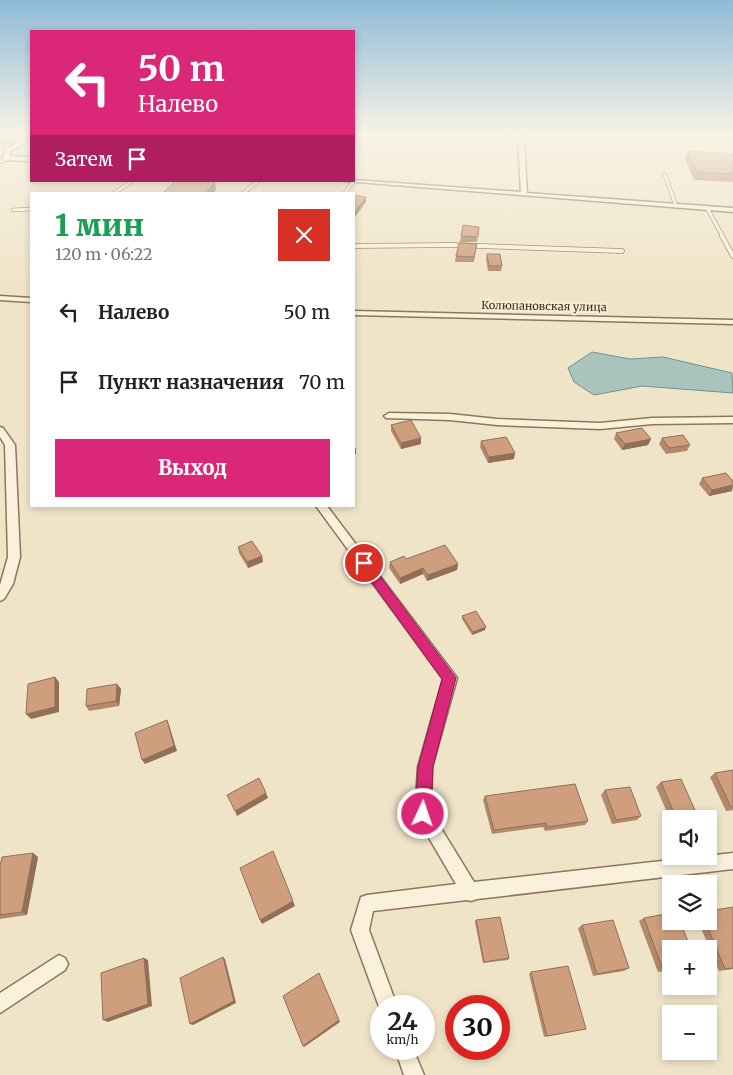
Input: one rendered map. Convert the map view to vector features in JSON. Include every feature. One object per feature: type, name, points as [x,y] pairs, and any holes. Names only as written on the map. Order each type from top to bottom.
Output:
[{"type":"street","points":[[369,183],[733,210]]},
{"type":"street","points":[[523,183],[524,194]]},
{"type":"street","points":[[0,298],[30,300]]},
{"type":"street","name":"Колюпановская улица","points":[[355,313],[733,322]]},
{"type":"street","points":[[389,416],[450,417],[497,422],[600,426],[652,420],[733,420]]},
{"type":"street","points":[[0,430],[10,445],[14,556],[7,584],[0,596]]},
{"type":"street","points":[[322,507],[450,678],[425,767],[423,814],[471,893]]},
{"type":"street","points":[[384,995],[360,930],[367,903],[471,893],[733,861]]},
{"type":"street","points":[[0,1004],[59,964]]},
{"type":"street","points":[[408,1060],[414,1075]]},
{"type":"lane","points":[[116,192],[129,183]]},
{"type":"lane","points":[[244,192],[255,183]]},
{"type":"lane","points":[[669,183],[676,206]]},
{"type":"lane","points":[[706,208],[733,256]]},
{"type":"lane","points":[[13,210],[30,209]]},
{"type":"lane","points":[[355,246],[452,245],[622,251]]},
{"type":"water","points":[[592,352],[630,359],[663,357],[732,373],[733,393],[642,386],[594,395],[574,382],[568,368]]},
{"type":"building","points":[[173,183],[214,183],[206,192],[164,192]]},
{"type":"building","points":[[355,195],[366,197],[355,212]]},
{"type":"building","points":[[463,225],[479,227],[478,237],[461,236]]},
{"type":"building","points":[[459,243],[477,244],[474,257],[456,256]]},
{"type":"building","points":[[487,254],[500,254],[502,266],[489,266]]},
{"type":"building","points":[[411,420],[421,438],[401,443],[391,425]]},
{"type":"building","points":[[642,428],[651,439],[625,444],[616,433]]},
{"type":"building","points":[[683,435],[690,445],[669,448],[662,438]]},
{"type":"building","points":[[506,437],[515,453],[489,457],[481,441]]},
{"type":"building","points":[[726,473],[733,481],[733,485],[712,490],[702,478]]},
{"type":"building","points":[[252,541],[262,556],[247,562],[238,547]]},
{"type":"building","points":[[445,545],[458,564],[428,575],[423,568],[400,578],[390,562],[404,556],[406,559]]},
{"type":"building","points":[[476,611],[486,627],[473,632],[462,616]]},
{"type":"building","points":[[55,677],[55,707],[26,714],[28,684]]},
{"type":"building","points":[[117,684],[116,701],[86,706],[87,689]]},
{"type":"building","points":[[167,720],[174,746],[142,760],[135,733]]},
{"type":"building","points":[[733,770],[733,807],[731,807],[715,773]]},
{"type":"building","points":[[259,778],[266,793],[235,811],[227,795]]},
{"type":"building","points":[[681,779],[695,810],[673,810],[661,782]]},
{"type":"building","points":[[575,784],[588,821],[547,827],[546,823],[494,830],[485,796]]},
{"type":"building","points":[[630,787],[641,816],[616,820],[605,790]]},
{"type":"building","points":[[273,851],[293,901],[260,920],[240,868]]},
{"type":"building","points":[[33,853],[22,912],[0,915],[0,866],[2,857]]},
{"type":"building","points":[[733,907],[733,968],[725,969],[717,950],[717,940],[713,940],[709,930],[717,930],[717,910]]},
{"type":"building","points":[[662,915],[662,930],[684,930],[687,940],[662,940],[662,967],[644,918]]},
{"type":"building","points":[[500,917],[509,958],[484,962],[476,920]]},
{"type":"building","points":[[613,920],[629,968],[597,974],[582,925]]},
{"type":"building","points":[[223,957],[234,1001],[190,1024],[180,978]]},
{"type":"building","points":[[144,958],[148,1004],[103,1020],[101,973]]},
{"type":"building","points":[[568,966],[586,1029],[547,1036],[531,972]]},
{"type":"building","points":[[319,973],[339,1020],[303,1046],[283,996]]},
{"type":"route","points":[[364,563],[450,678],[425,767],[423,814]]}]
